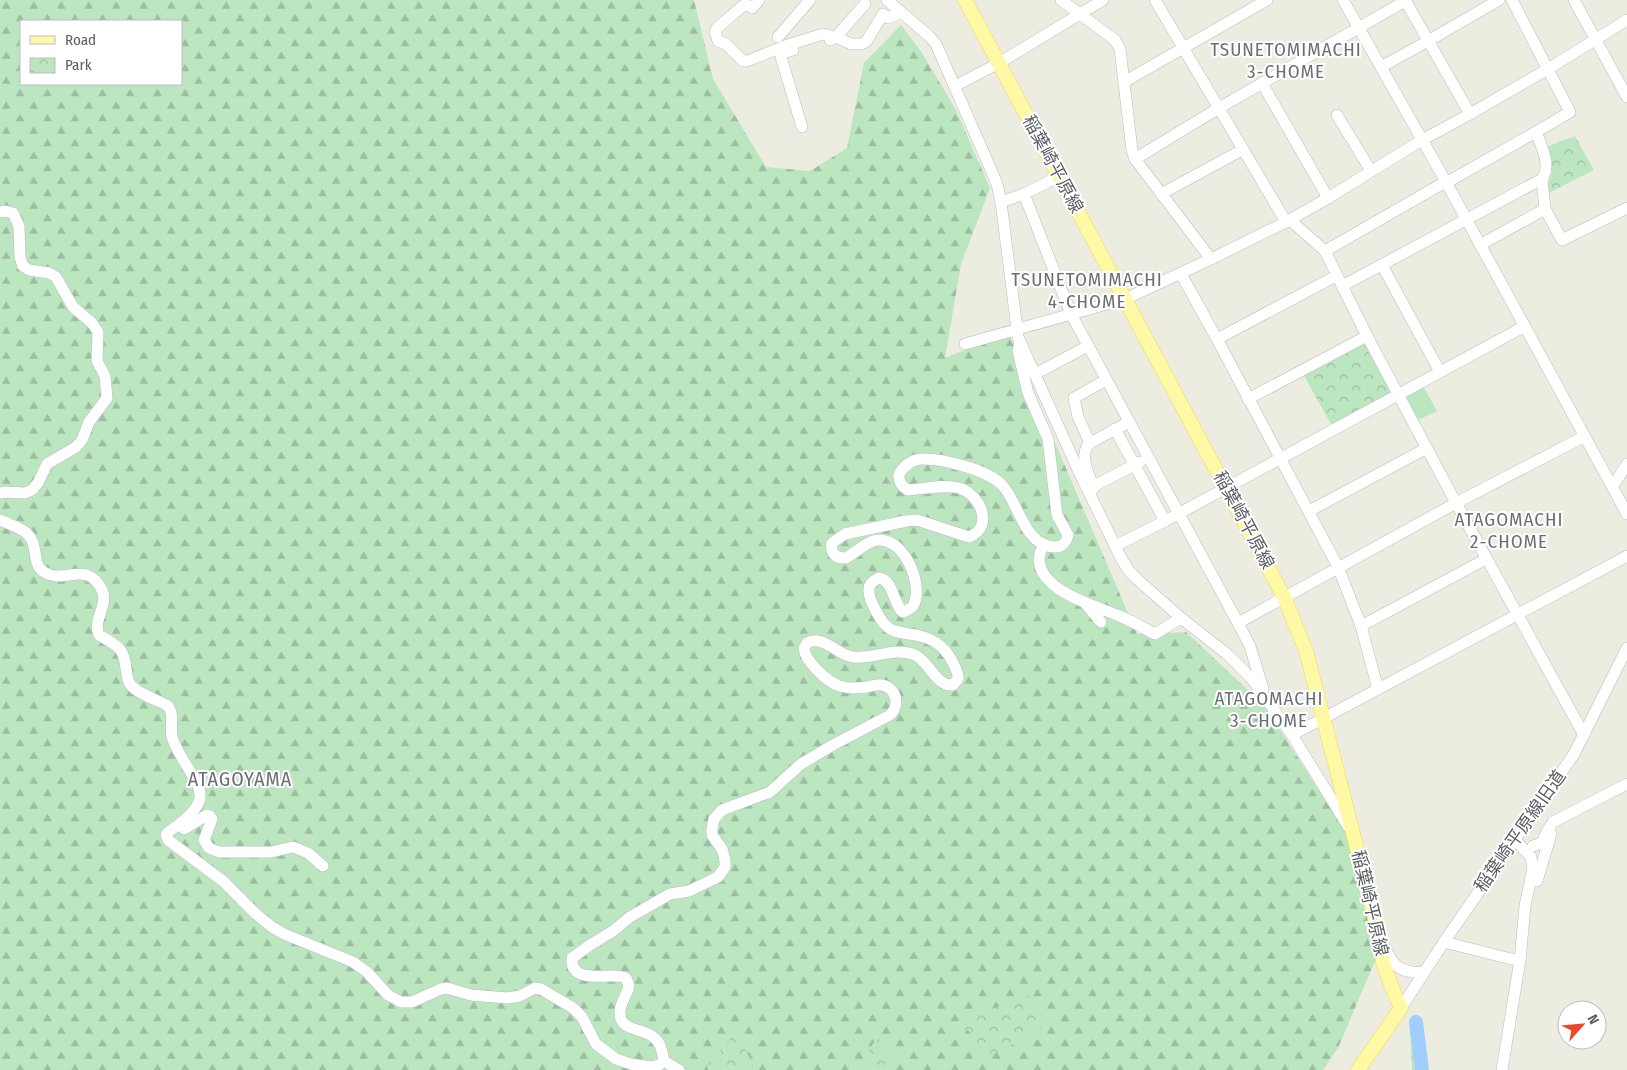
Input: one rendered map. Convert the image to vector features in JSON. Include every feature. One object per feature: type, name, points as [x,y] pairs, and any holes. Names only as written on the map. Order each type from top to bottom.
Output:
[{"type":"main road","name":"稲葉崎平原線","points":[[965,0],[1227,487],[1284,597],[1306,651],[1380,938],[1383,963],[1402,1008]]},
{"type":"main road","points":[[1358,1070],[1402,1008]]},
{"type":"street","points":[[759,0],[752,8],[745,4],[717,28],[715,32],[718,41],[726,44],[743,61],[823,34],[836,37],[851,44],[861,44],[866,42],[884,14]]},
{"type":"street","points":[[778,37],[810,0]]},
{"type":"street","points":[[886,0],[936,44],[988,162],[997,184],[1001,202],[1016,329],[1020,342],[1097,510],[1129,571],[1181,618],[1228,654],[1252,679],[1292,735],[1353,833]]},
{"type":"street","points":[[1060,0],[1115,40],[1120,49],[1132,150],[1135,159],[1210,260]]},
{"type":"street","points":[[955,86],[998,63],[1103,0]]},
{"type":"street","points":[[1155,0],[1242,150],[1288,221],[1324,251],[1367,336],[1486,559],[1584,734]]},
{"type":"street","points":[[1124,82],[1267,0]]},
{"type":"street","points":[[1343,0],[1446,182],[1627,514]]},
{"type":"street","points":[[1135,159],[1406,0],[1470,114]]},
{"type":"street","points":[[1381,67],[1499,0]]},
{"type":"street","points":[[1324,251],[1570,112],[1512,0]]},
{"type":"street","points":[[1574,0],[1627,97]]},
{"type":"street","points":[[802,127],[780,57],[783,53],[824,39],[832,40],[862,2],[888,18],[901,13]]},
{"type":"street","points":[[964,344],[1125,299],[1210,260],[1288,221],[1328,198],[1422,140],[1548,69],[1627,20]]},
{"type":"street","points":[[1262,84],[1328,198]]},
{"type":"street","points":[[1338,115],[1371,172]]},
{"type":"street","points":[[1217,339],[1339,281],[1382,265],[1542,179],[1546,173],[1546,158],[1536,132]]},
{"type":"street","points":[[1161,194],[1242,150]]},
{"type":"street","points":[[1001,202],[1024,194],[1060,176]]},
{"type":"street","points":[[1542,179],[1545,209],[1562,240],[1627,208]]},
{"type":"street","points":[[1024,194],[1071,314],[1238,623],[1255,660],[1258,676],[1266,697]]},
{"type":"street","points":[[1480,245],[1545,209]]},
{"type":"street","points":[[0,212],[14,213],[18,220],[20,257],[23,266],[29,270],[49,272],[56,277],[73,308],[95,327],[99,337],[97,361],[106,382],[107,398],[89,422],[79,445],[46,464],[38,483],[32,490],[25,494],[0,493]]},
{"type":"street","points":[[1382,265],[1440,372]]},
{"type":"street","points":[[1181,274],[1338,567],[1361,626],[1378,689]]},
{"type":"street","points":[[1115,546],[1165,521],[1525,326]]},
{"type":"street","points":[[1248,399],[1367,336]]},
{"type":"street","points":[[679,1070],[664,1061],[660,1045],[654,1037],[628,1027],[622,1019],[620,1005],[629,986],[626,978],[619,976],[588,977],[576,970],[572,963],[572,958],[630,917],[670,894],[689,891],[718,878],[725,867],[725,860],[722,849],[712,835],[712,829],[714,819],[722,810],[770,792],[801,764],[894,711],[896,707],[895,696],[885,686],[853,689],[842,688],[827,680],[808,660],[804,648],[806,643],[816,640],[824,642],[844,655],[852,657],[895,652],[913,654],[920,658],[941,682],[946,685],[953,685],[958,679],[957,670],[944,649],[927,637],[891,629],[881,620],[871,600],[870,584],[878,578],[884,579],[888,583],[903,612],[913,606],[916,592],[913,573],[908,560],[900,549],[887,541],[872,542],[846,558],[835,556],[833,552],[832,543],[845,534],[906,521],[917,520],[969,537],[980,531],[983,523],[981,508],[974,497],[961,488],[948,486],[908,490],[900,483],[900,474],[906,465],[920,459],[949,462],[966,466],[993,478],[1002,484],[1009,494],[1028,530],[1036,540],[1049,547],[1060,546],[1067,540],[1068,536],[1057,515],[1048,439],[1028,393],[1018,351],[1020,342]]},
{"type":"street","points":[[1035,374],[1088,346]]},
{"type":"street","points":[[1090,443],[1078,417],[1074,398],[1106,380]]},
{"type":"street","points":[[1097,510],[1104,507],[1085,466],[1085,450],[1090,443],[1129,422]]},
{"type":"street","points":[[1115,429],[1165,521]]},
{"type":"street","points":[[1238,623],[1456,503],[1586,436]]},
{"type":"street","points":[[1309,511],[1427,448]]},
{"type":"street","points":[[1094,486],[1148,457]]},
{"type":"street","points":[[1613,486],[1627,464]]},
{"type":"street","points":[[0,520],[29,535],[34,544],[38,566],[44,573],[58,576],[90,575],[95,580],[104,596],[96,628],[99,634],[122,651],[125,656],[127,675],[131,685],[168,706],[171,710],[173,740],[194,776],[200,793],[196,810],[168,833],[166,835],[167,838]]},
{"type":"street","points":[[1044,544],[1039,559],[1047,578],[1062,592],[1122,617],[1155,634],[1181,618]]},
{"type":"street","points":[[1292,735],[1627,556]]},
{"type":"street","points":[[1361,626],[1486,559]]},
{"type":"street","points":[[1082,600],[1101,622]]},
{"type":"street","name":"稲葉崎平原線旧道","points":[[1402,1008],[1444,942],[1574,754],[1627,648]]},
{"type":"street","points":[[1533,846],[1542,843],[1550,825],[1556,821],[1627,784]]},
{"type":"street","points":[[167,838],[207,815],[212,819],[204,840],[212,850],[219,852],[270,852],[293,847],[308,853],[323,866]]},
{"type":"street","points":[[1524,923],[1556,821]]},
{"type":"street","points":[[167,838],[223,881],[272,927],[284,934],[353,962],[367,972],[388,995],[401,1002],[412,1002],[447,988],[471,995],[507,998],[520,996],[535,988],[541,989],[574,1008],[579,1013],[596,1044],[609,1055],[639,1066],[656,1066],[664,1061]]},
{"type":"street","points":[[1514,839],[1533,846],[1541,859],[1542,866]]},
{"type":"street","points":[[1502,1070],[1520,960],[1525,906],[1534,868],[1531,857],[1514,839]]},
{"type":"street","points":[[1380,938],[1392,962],[1399,969],[1406,972],[1424,972]]},
{"type":"street","points":[[1444,942],[1520,960]]},
{"type":"green space","points":[[0,0],[694,0],[713,79],[766,167],[810,171],[847,148],[864,63],[901,25],[922,53],[956,110],[990,188],[961,264],[945,358],[1008,333],[1137,634],[1186,632],[1264,705],[1349,837],[1378,954],[1338,1048],[1323,1070],[0,1070]]},
{"type":"green space","points":[[1575,136],[1594,170],[1547,194],[1552,170],[1546,147]]},
{"type":"green space","points":[[1364,341],[1392,394],[1332,426],[1303,374]]},
{"type":"green space","points":[[1423,386],[1437,411],[1418,420],[1405,396]]},
{"type":"green space","points":[[1031,995],[1041,1016],[1041,1029],[993,1055],[984,1053],[968,1030],[953,1030],[951,1026],[956,1022]]},
{"type":"green space","points":[[1414,1024],[1421,1054],[1422,1070],[1412,1070],[1410,1027]]},
{"type":"green space","points":[[737,1031],[755,1070],[708,1070],[707,1065]]},
{"type":"green space","points":[[878,1039],[892,1057],[895,1064],[893,1070],[860,1070],[872,1045]]},
{"type":"waterway","points":[[1416,1022],[1422,1070]]},
{"type":"district","name":"TSUNETOMIMACHI 3-CHOME","points":[[1286,60]]},
{"type":"district","name":"TSUNETOMIMACHI 4-CHOME","points":[[1087,290]]},
{"type":"district","name":"ATAGOMACHI 2-CHOME","points":[[1509,530]]},
{"type":"district","name":"ATAGOMACHI 3-CHOME","points":[[1269,709]]},
{"type":"district","name":"ATAGOYAMA","points":[[240,779]]}]
